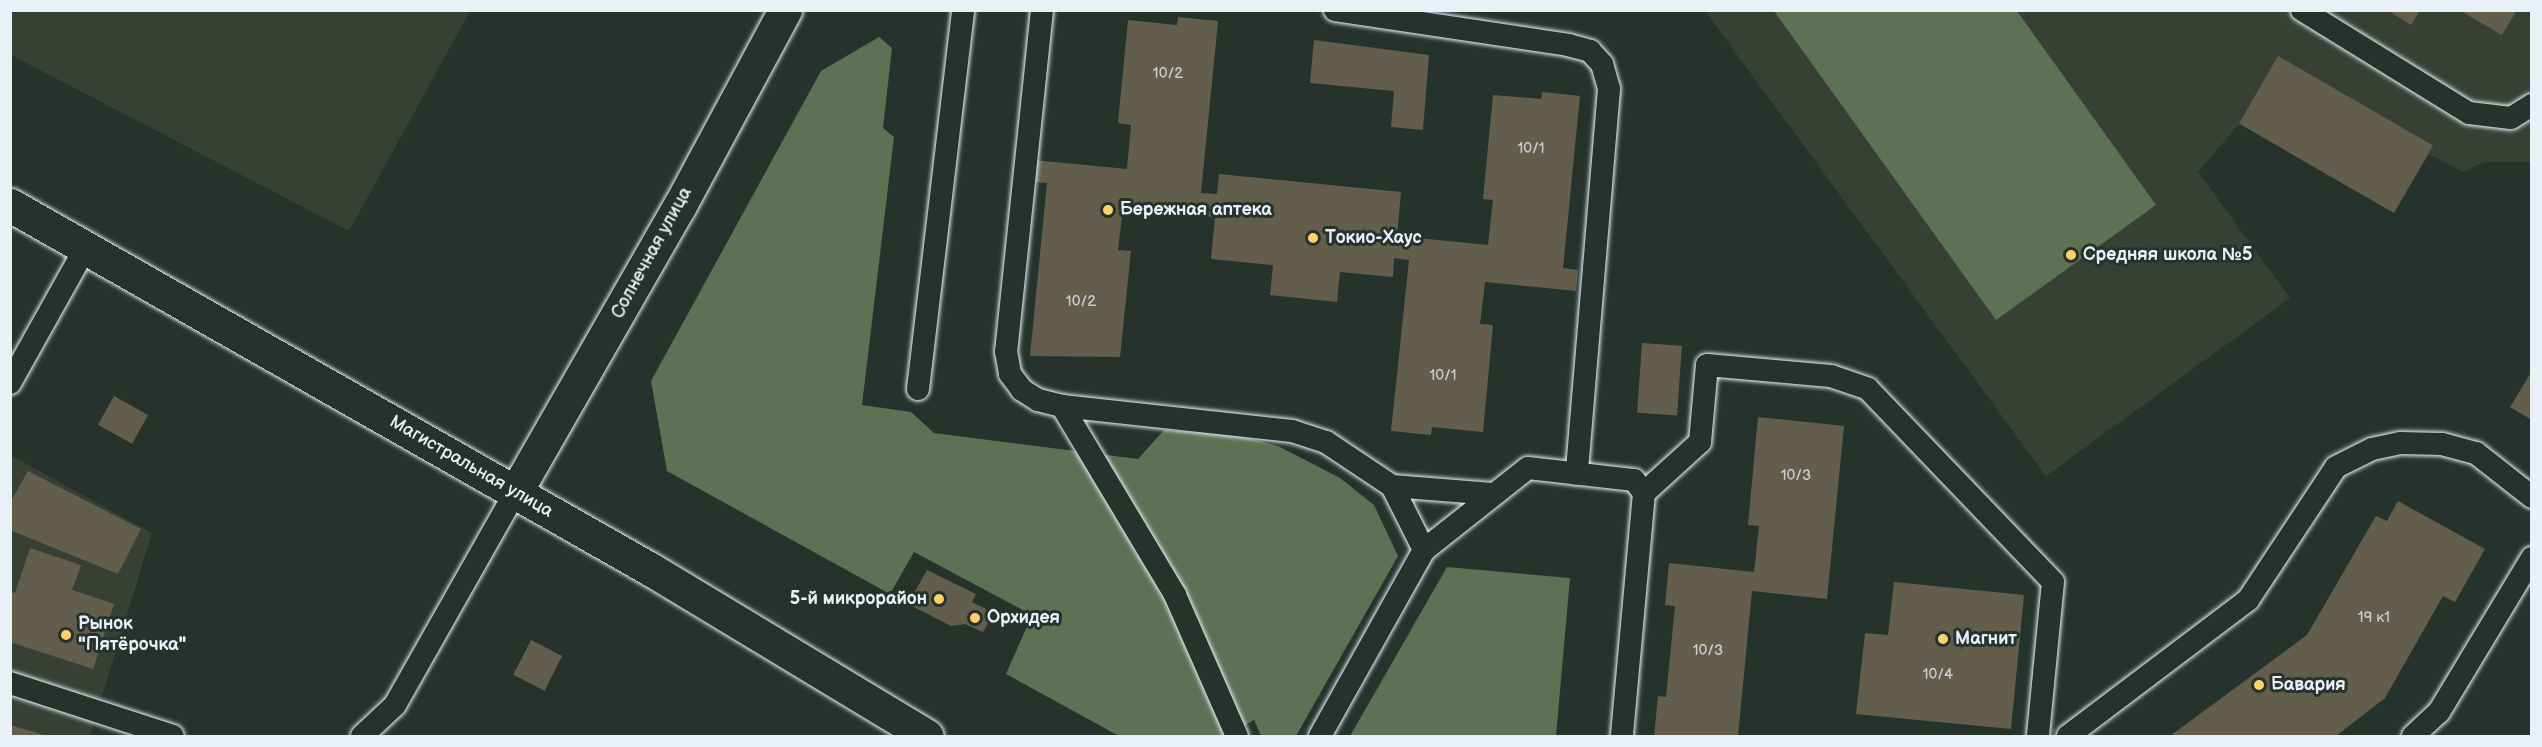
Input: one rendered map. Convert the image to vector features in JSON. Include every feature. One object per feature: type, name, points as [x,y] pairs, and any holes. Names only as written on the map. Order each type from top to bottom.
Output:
[{"type":"main road","name":"Солнечная улица","points":[[515,493],[674,217],[785,10]]},
{"type":"main road","name":"Магистральная улица","points":[[10,205],[87,245],[515,493],[927,736]]},
{"type":"lane","points":[[918,388],[963,10]]},
{"type":"lane","points":[[1042,10],[1006,351],[1010,374],[1022,390],[1038,400],[1062,406],[1292,431],[1326,442],[1392,486],[1493,494]]},
{"type":"lane","points":[[1335,10],[1568,45],[1590,51],[1602,64],[1609,89],[1577,474]]},
{"type":"lane","points":[[2302,10],[2469,113],[2511,118],[2532,105]]},
{"type":"lane","points":[[10,383],[87,245]]},
{"type":"lane","points":[[1644,493],[1701,442],[1707,365],[1831,376],[1868,388],[2053,582],[2038,736]]},
{"type":"lane","points":[[1062,406],[1175,595],[1237,736]]},
{"type":"lane","points":[[2068,736],[2248,600],[2336,467],[2372,449],[2400,443],[2442,444],[2475,453],[2532,497]]},
{"type":"lane","points":[[1320,736],[1424,550],[1528,468],[1634,480],[1644,493],[1623,736]]},
{"type":"lane","points":[[1392,486],[1424,550]]},
{"type":"lane","points":[[362,736],[395,705],[515,493]]},
{"type":"lane","points":[[2413,736],[2439,712],[2532,558]]},
{"type":"lane","points":[[10,683],[173,736]]},
{"type":"shaded area","points":[[10,11],[470,11],[349,231],[11,55]]},
{"type":"shaded area","name":"Средняя школа №5","points":[[1705,11],[2531,11],[2531,162],[2484,162],[2463,172],[2429,154],[2394,213],[2239,124],[2198,172],[2290,298],[2046,476]]},
{"type":"shaded area","name":"Рынок \"Пятёрочка\"","points":[[10,455],[152,533],[90,736],[11,736]]},
{"type":"green space","points":[[1774,11],[2017,11],[2156,205],[1996,320]]},
{"type":"green space","points":[[879,37],[892,48],[883,128],[894,137],[862,405],[911,412],[934,433],[1138,459],[1164,430],[1240,436],[1278,446],[1340,478],[1374,505],[1398,556],[1296,736],[1261,736],[1254,720],[1226,736],[1119,736],[1006,674],[1032,615],[914,552],[890,594],[667,471],[651,381],[821,71]]},
{"type":"green space","points":[[1447,567],[1570,578],[1556,736],[1350,736]]},
{"type":"building","points":[[2387,10],[2420,10],[2411,25]]},
{"type":"building","points":[[2459,10],[2517,10],[2502,35]]},
{"type":"building","points":[[1178,17],[1218,21],[1201,193],[1217,194],[1219,174],[1401,192],[1397,236],[1488,245],[1493,200],[1483,199],[1493,95],[1541,99],[1542,92],[1580,96],[1563,268],[1578,270],[1576,291],[1485,282],[1480,324],[1493,325],[1483,432],[1432,427],[1431,435],[1391,431],[1409,260],[1394,258],[1393,277],[1340,272],[1337,302],[1270,295],[1273,265],[1211,259],[1215,217],[1123,208],[1118,250],[1131,251],[1120,357],[1030,356],[1047,183],[1031,182],[1033,160],[1127,169],[1131,125],[1118,123],[1128,20],[1177,25]]},
{"type":"building","points":[[1314,40],[1429,55],[1423,130],[1391,127],[1394,91],[1310,83]]},
{"type":"building","points":[[2278,56],[2433,146],[2394,213],[2239,124]]},
{"type":"building","points":[[1642,343],[1682,346],[1677,416],[1637,413]]},
{"type":"building","points":[[2532,371],[2532,420],[2510,407]]},
{"type":"building","points":[[114,396],[148,415],[132,444],[98,425]]},
{"type":"building","points":[[1758,417],[1844,426],[1827,599],[1752,591],[1738,736],[1654,736],[1658,696],[1666,697],[1675,606],[1665,605],[1669,563],[1754,572],[1759,526],[1748,525]]},
{"type":"building","points":[[28,471],[141,529],[118,574],[10,530],[10,503]]},
{"type":"building","points":[[2398,501],[2485,549],[2455,602],[2443,596],[2385,698],[2336,736],[2170,736],[2307,635],[2376,516],[2387,521]]},
{"type":"building","points":[[30,548],[81,565],[72,590],[114,604],[93,669],[10,642],[10,592],[15,593]]},
{"type":"building","points":[[927,570],[976,594],[972,602],[994,613],[983,632],[965,624],[951,626],[908,604]]},
{"type":"building","points":[[1894,582],[2024,595],[2011,729],[1856,714],[1865,633],[1888,635]]},
{"type":"building","points":[[531,640],[562,656],[544,691],[513,675]]},
{"type":"building","points":[[10,725],[48,736],[10,736]]},
{"type":"place","name":"Бережная аптека","points":[[1108,210]]},
{"type":"place","name":"Токио-Хаус","points":[[1313,238]]},
{"type":"place","name":"Средняя школа №5","points":[[2071,255]]},
{"type":"place","name":"5-й микрорайон","points":[[939,599]]},
{"type":"place","name":"Орхидея","points":[[975,618]]},
{"type":"place","name":"Рынок \"Пятёрочка\"","points":[[66,635]]},
{"type":"place","name":"Магнит","points":[[1943,639]]},
{"type":"place","name":"Бавария","points":[[2259,685]]}]
